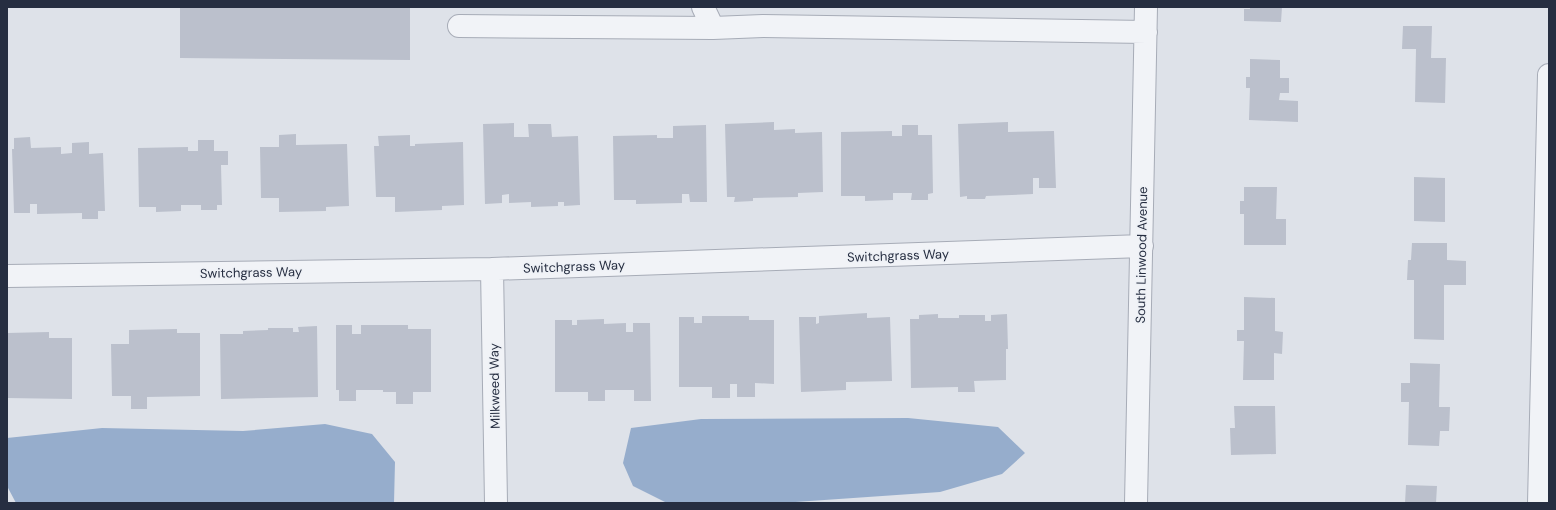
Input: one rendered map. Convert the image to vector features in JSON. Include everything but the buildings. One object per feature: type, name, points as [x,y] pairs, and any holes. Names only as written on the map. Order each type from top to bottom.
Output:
[{"type":"street","points":[[703,7],[713,28]]},
{"type":"street","name":"South Linwood Avenue","points":[[1136,503],[1146,7]]},
{"type":"street","points":[[459,26],[713,28],[763,26],[1146,32]]},
{"type":"street","points":[[1539,503],[1549,75]]},
{"type":"street","name":"Switchgrass Way","points":[[7,276],[492,269],[1142,246]]},
{"type":"street","name":"Milkweed Way","points":[[492,269],[496,503]]},
{"type":"water","points":[[908,418],[998,427],[1025,453],[1002,474],[940,492],[781,503],[667,503],[633,486],[623,463],[631,428],[701,419]]},
{"type":"water","points":[[325,424],[372,434],[395,462],[394,503],[16,503],[7,486],[7,438],[102,428],[243,431]]}]
